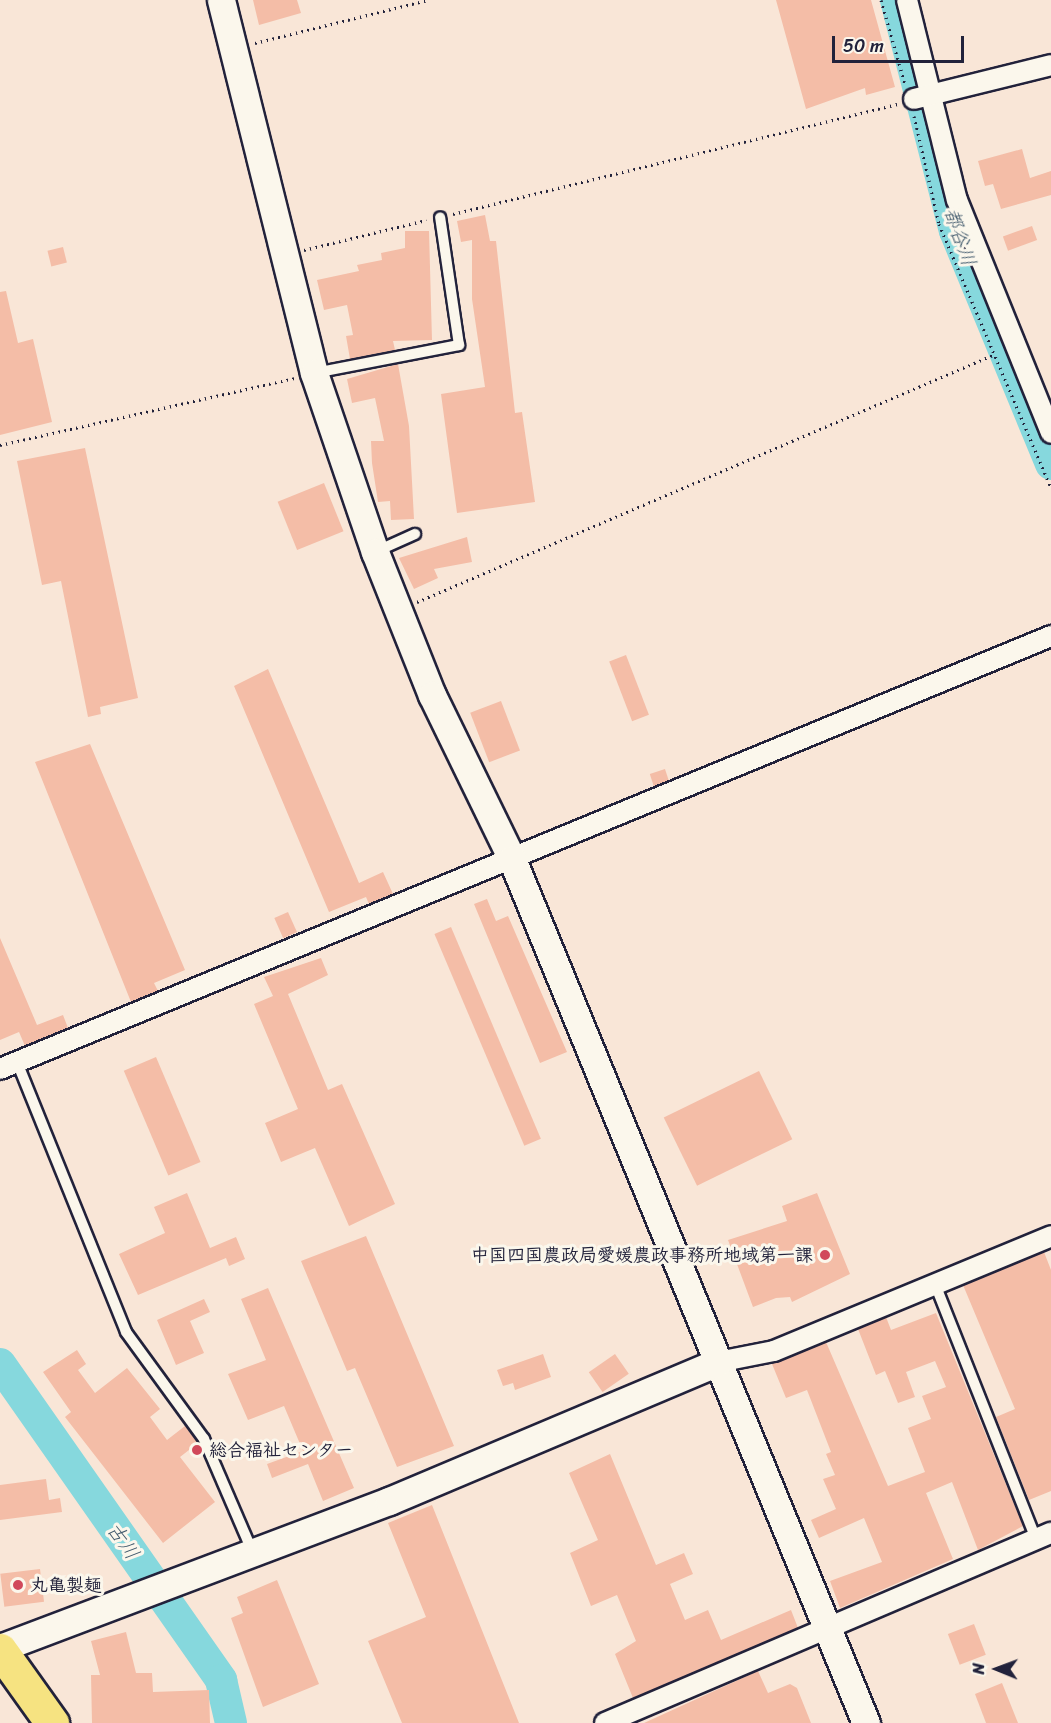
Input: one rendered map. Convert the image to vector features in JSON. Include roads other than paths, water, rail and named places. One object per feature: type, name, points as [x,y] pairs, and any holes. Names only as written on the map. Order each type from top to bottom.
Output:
[{"type":"highway","points":[[0,1649],[52,1723]]},
{"type":"street","points":[[220,0],[314,373],[375,552],[432,695],[512,859],[866,1723]]},
{"type":"street","points":[[907,0],[923,98],[966,227],[1050,427]]},
{"type":"street","points":[[923,98],[1051,65]]},
{"type":"street","points":[[9,1066],[1051,636]]},
{"type":"street","points":[[0,1649],[253,1553],[718,1362],[774,1351],[935,1284],[1049,1241]]},
{"type":"street","points":[[604,1723],[825,1627],[1044,1536]]},
{"type":"lane","points":[[314,373],[459,345],[440,217]]},
{"type":"lane","points":[[375,552],[415,534]]},
{"type":"lane","points":[[9,1066],[126,1332],[204,1439],[253,1553]]},
{"type":"lane","points":[[935,1284],[1044,1536]]},
{"type":"waterway","name":"都谷川","points":[[896,0],[955,231],[1051,464]]},
{"type":"waterway","name":"古川","points":[[0,1364],[221,1680],[231,1723]]},
{"type":"place","name":"中国四国農政局愛媛農政事務所地域第一課","points":[[825,1255]]},
{"type":"place","name":"総合福祉センター","points":[[197,1450]]},
{"type":"place","name":"丸亀製麺","points":[[18,1585]]}]
